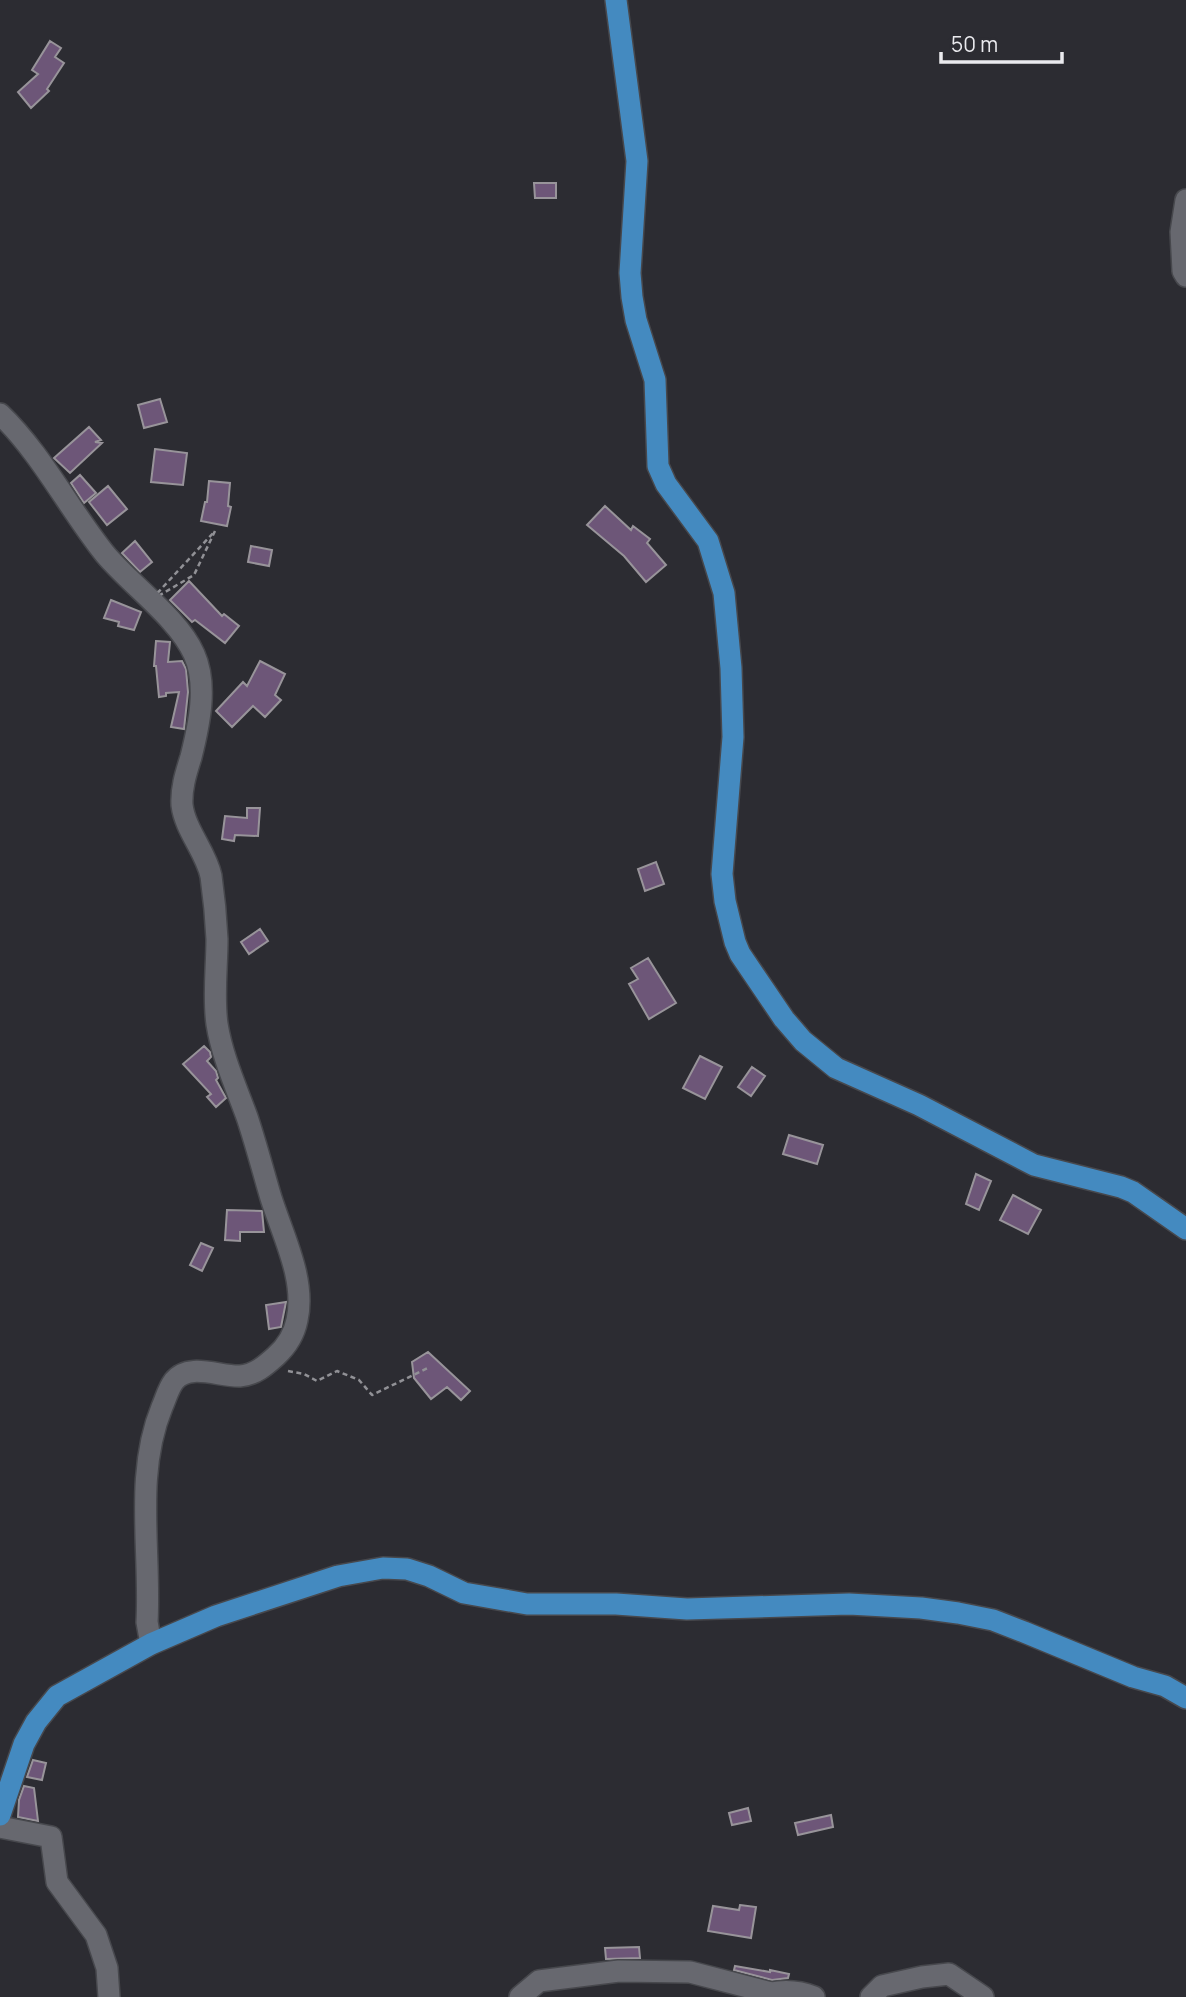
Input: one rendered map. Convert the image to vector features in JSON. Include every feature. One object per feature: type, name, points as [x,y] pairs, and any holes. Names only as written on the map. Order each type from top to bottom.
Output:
[{"type":"main road","points":[[616,0],[637,161],[630,273],[632,297],[636,320],[655,380],[658,466],[666,484],[708,541],[724,593],[731,668],[733,737],[722,874],[730,926],[740,954],[784,1019],[803,1041],[836,1068],[919,1105],[1034,1165],[1121,1186],[1186,1228]]},
{"type":"main road","points":[[0,1815],[24,1744],[36,1722],[57,1696],[152,1644],[216,1616],[338,1576],[369,1569],[407,1569],[464,1593],[527,1604],[616,1604],[687,1609],[849,1604],[958,1613],[993,1620],[1133,1677],[1165,1686],[1186,1698]]},
{"type":"street","points":[[1186,200],[1181,232],[1183,271],[1186,276]]},
{"type":"street","points":[[0,414],[24,439],[105,553],[185,639],[195,655],[201,708],[182,789],[182,807],[210,871],[215,901],[217,1021],[228,1065],[261,1158],[295,1273],[299,1299],[294,1332],[286,1346],[264,1367],[242,1376],[192,1371],[177,1377],[168,1391],[156,1421],[150,1447],[146,1487],[147,1622],[152,1644]]},
{"type":"street","points":[[0,1827],[51,1837],[57,1882],[96,1935],[107,1968],[109,1997]]},
{"type":"street","points":[[520,1997],[539,1981],[619,1971],[690,1972],[771,1993],[784,1990],[814,1997]]},
{"type":"street","points":[[871,1997],[882,1986],[949,1974],[983,1997]]},
{"type":"path","points":[[215,531],[194,575],[150,600],[187,561],[215,531]]},
{"type":"path","points":[[264,1367],[304,1374],[317,1381],[337,1371],[359,1380],[372,1395],[430,1367]]},
{"type":"building","points":[[50,41],[61,48],[55,57],[64,63],[47,89],[49,91],[31,108],[18,92],[38,74],[32,70]]},
{"type":"building","points":[[534,183],[556,183],[556,198],[535,198]]},
{"type":"building","points":[[160,399],[167,422],[144,428],[138,405]]},
{"type":"building","points":[[89,427],[101,440],[95,442],[102,443],[70,473],[54,458]]},
{"type":"building","points":[[155,449],[187,453],[183,485],[151,482]]},
{"type":"building","points":[[80,475],[96,493],[84,503],[71,483]]},
{"type":"building","points":[[209,481],[230,483],[228,506],[231,507],[227,526],[201,521],[207,502]]},
{"type":"building","points":[[108,486],[127,509],[107,525],[89,502]]},
{"type":"building","points":[[605,506],[631,530],[633,526],[650,539],[647,543],[666,565],[646,582],[624,556],[587,525]]},
{"type":"building","points":[[135,541],[152,562],[140,572],[122,553]]},
{"type":"building","points":[[251,546],[272,550],[269,566],[248,562]]},
{"type":"building","points":[[189,581],[222,616],[224,614],[239,626],[225,643],[195,620],[192,622],[170,600]]},
{"type":"building","points":[[111,600],[141,612],[134,630],[118,626],[119,622],[104,618]]},
{"type":"building","points":[[156,641],[170,642],[168,662],[182,661],[186,669],[188,692],[184,729],[171,727],[179,692],[166,693],[166,696],[159,697],[154,666]]},
{"type":"building","points":[[260,661],[285,674],[275,695],[281,700],[265,717],[253,706],[232,727],[216,711],[243,682],[247,686]]},
{"type":"building","points":[[247,808],[260,808],[258,836],[235,835],[234,841],[222,839],[225,816],[247,818]]},
{"type":"building","points":[[656,862],[664,884],[645,891],[638,869]]},
{"type":"building","points":[[260,929],[268,941],[249,954],[241,942]]},
{"type":"building","points":[[648,958],[676,1003],[649,1019],[629,984],[638,979],[631,968]]},
{"type":"building","points":[[204,1046],[210,1052],[211,1057],[207,1061],[216,1071],[216,1080],[226,1098],[216,1107],[207,1097],[211,1094],[183,1064]]},
{"type":"building","points":[[700,1056],[722,1067],[705,1099],[683,1088]]},
{"type":"building","points":[[752,1067],[765,1076],[751,1096],[738,1087]]},
{"type":"building","points":[[789,1135],[823,1145],[817,1164],[783,1154]]},
{"type":"building","points":[[976,1174],[991,1181],[979,1210],[966,1204]]},
{"type":"building","points":[[1013,1195],[1041,1210],[1028,1234],[1000,1220]]},
{"type":"building","points":[[227,1210],[262,1211],[264,1232],[240,1232],[240,1241],[225,1240]]},
{"type":"building","points":[[201,1243],[213,1248],[202,1271],[190,1265]]},
{"type":"building","points":[[286,1302],[281,1327],[269,1329],[266,1305]]},
{"type":"building","points":[[428,1352],[470,1391],[461,1400],[447,1387],[431,1399],[414,1378],[412,1362]]},
{"type":"building","points":[[33,1760],[46,1763],[42,1780],[27,1777]]},
{"type":"building","points":[[24,1786],[34,1788],[38,1821],[18,1817],[19,1800]]},
{"type":"building","points":[[748,1808],[751,1821],[732,1825],[729,1813]]},
{"type":"building","points":[[831,1815],[833,1827],[798,1835],[795,1823]]},
{"type":"building","points":[[740,1905],[756,1907],[751,1938],[708,1931],[713,1906],[739,1910]]},
{"type":"building","points":[[639,1947],[640,1958],[606,1959],[605,1948]]},
{"type":"building","points":[[735,1966],[789,1974],[788,1978],[772,1980],[734,1970]]}]
